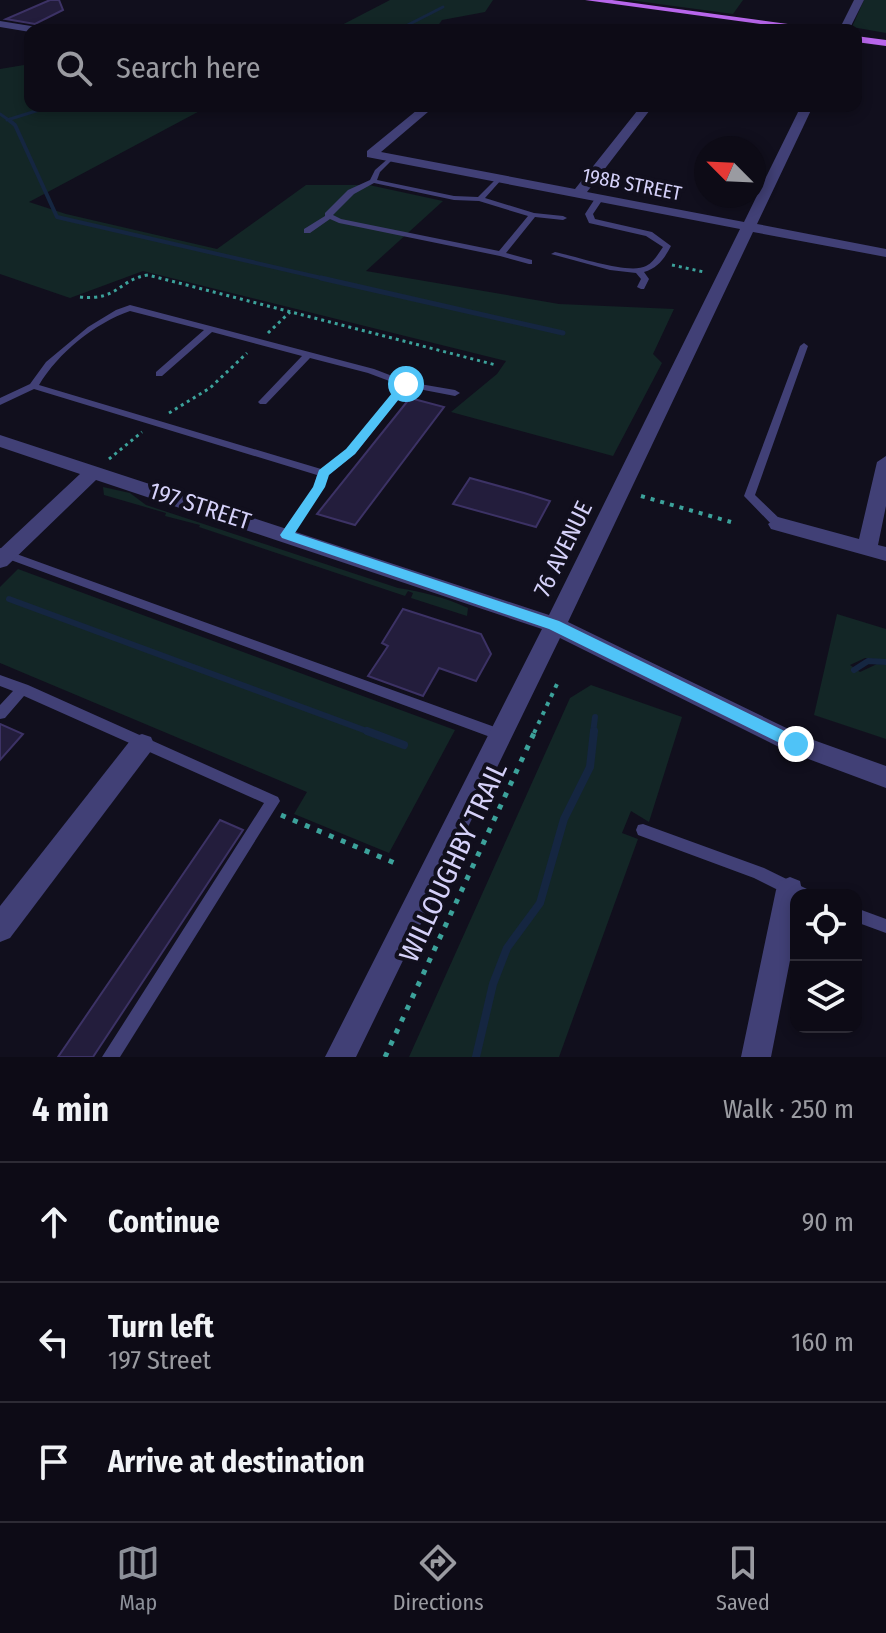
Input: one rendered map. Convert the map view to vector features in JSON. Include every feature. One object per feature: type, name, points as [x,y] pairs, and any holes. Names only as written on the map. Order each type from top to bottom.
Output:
[{"type":"main road","points":[[590,0],[776,24]]},
{"type":"main road","points":[[691,14],[750,24]]},
{"type":"main road","points":[[862,37],[886,41]]},
{"type":"street","points":[[847,24],[859,0]]},
{"type":"street","points":[[0,24],[24,28]]},
{"type":"street","name":"198B STREET","points":[[422,112],[371,154],[886,253]]},
{"type":"street","points":[[578,194],[642,112]]},
{"type":"street","name":"76 AVENUE","points":[[340,1057],[804,112]]},
{"type":"street","name":"197 STREET","points":[[0,441],[554,625],[796,744],[886,777]]},
{"type":"street","points":[[778,524],[877,551],[886,462]]},
{"type":"street","points":[[2,556],[94,471]]},
{"type":"street","points":[[0,928],[142,744]]},
{"type":"street","points":[[756,1057],[790,920]]},
{"type":"lane","points":[[307,231],[329,217],[343,198],[373,181],[377,171],[391,158]]},
{"type":"lane","points":[[480,199],[498,179]]},
{"type":"lane","points":[[373,181],[454,198],[480,199],[533,215],[563,218]]},
{"type":"lane","points":[[555,254],[638,271],[662,258],[667,246],[649,234],[592,221],[589,214],[599,199]]},
{"type":"lane","points":[[501,254],[533,215]]},
{"type":"lane","points":[[329,217],[529,262]]},
{"type":"lane","points":[[638,271],[645,279],[641,287]]},
{"type":"lane","points":[[0,402],[33,386],[51,361],[121,310],[130,308],[371,371],[406,384],[455,393]]},
{"type":"lane","points":[[159,374],[211,328]]},
{"type":"lane","points":[[778,524],[749,496],[804,346]]},
{"type":"lane","points":[[263,402],[308,355]]},
{"type":"lane","points":[[286,535],[319,487],[323,473],[351,452],[406,384]]},
{"type":"lane","points":[[33,386],[323,473]]},
{"type":"lane","points":[[2,556],[498,734]]},
{"type":"lane","points":[[0,680],[273,801],[110,1057]]},
{"type":"lane","points":[[0,714],[23,689]]},
{"type":"lane","points":[[643,830],[759,873],[791,889]]},
{"type":"lane","points":[[862,917],[886,926]]},
{"type":"path","points":[[80,297],[98,299],[112,295],[144,275],[496,365]]},
{"type":"path","points":[[94,471],[155,422],[210,388],[290,312]]},
{"type":"path","points":[[641,496],[731,522]]},
{"type":"path","name":"WILLOUGHBY TRAIL","points":[[385,1057],[557,684]]},
{"type":"path","points":[[281,814],[397,864]]},
{"type":"green space","points":[[390,0],[493,0],[485,12],[442,20],[439,24],[344,24]]},
{"type":"green space","points":[[629,0],[743,0],[733,14]]},
{"type":"green space","points":[[864,0],[886,0],[886,33],[853,24]]},
{"type":"green space","points":[[24,65],[24,112],[198,112],[29,202],[66,214],[217,249],[306,185],[369,185],[443,201],[366,271],[559,304],[674,309],[653,354],[662,363],[613,456],[451,412],[497,374],[506,361],[143,271],[70,298],[0,274],[0,69]]},
{"type":"green space","points":[[103,487],[130,493],[146,505],[398,588],[450,601],[468,608],[467,616],[411,598],[413,593],[408,591],[405,596],[200,525],[165,516],[166,513],[104,495]]},
{"type":"green space","points":[[18,569],[455,730],[389,853],[294,814],[307,792],[0,663],[0,587]]},
{"type":"green space","points":[[837,614],[886,629],[886,660],[865,658],[850,665],[860,672],[877,664],[886,665],[886,739],[814,715]]},
{"type":"green space","points":[[591,685],[682,717],[649,822],[631,811],[622,833],[638,839],[559,1057],[409,1057],[570,698]]},
{"type":"building","points":[[50,0],[59,0],[63,10],[35,24],[6,19]]},
{"type":"building","points":[[410,398],[444,407],[355,525],[317,514]]},
{"type":"building","points":[[470,478],[550,501],[536,527],[453,504]]},
{"type":"building","points":[[403,609],[481,634],[491,654],[476,681],[439,668],[423,696],[368,676],[388,646],[382,643]]},
{"type":"building","points":[[0,724],[23,734],[0,760]]},
{"type":"building","points":[[220,820],[243,830],[93,1057],[58,1057]]},
{"type":"waterway","points":[[410,24],[443,7]]},
{"type":"waterway","points":[[8,120],[33,112]]},
{"type":"waterway","points":[[0,114],[8,120]]},
{"type":"waterway","points":[[8,120],[13,123]]},
{"type":"waterway","points":[[10,121],[15,125],[57,217],[330,280]]},
{"type":"waterway","points":[[321,278],[563,333]]},
{"type":"waterway","points":[[9,599],[372,733]]},
{"type":"waterway","points":[[854,670],[868,661],[886,662]]},
{"type":"waterway","points":[[593,733],[595,717]]},
{"type":"waterway","points":[[367,731],[404,745]]},
{"type":"waterway","points":[[476,1057],[493,984],[507,948],[540,903],[564,819],[590,767],[594,731]]},
{"type":"route","points":[[406,384],[351,452],[323,473],[319,487],[286,535],[554,625],[796,744]]}]
